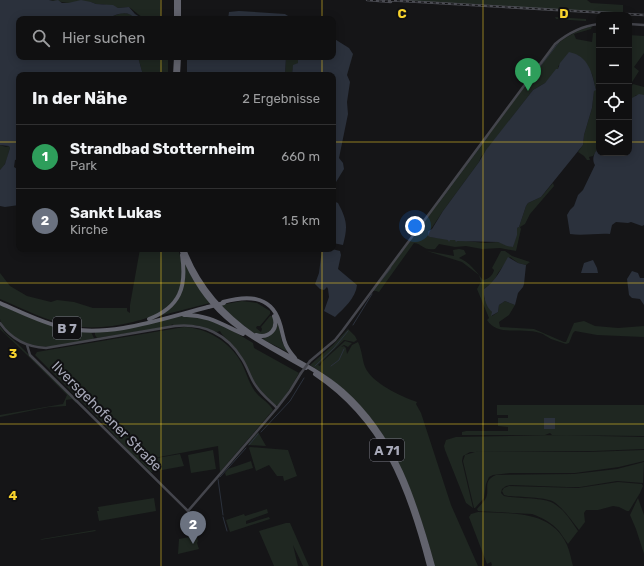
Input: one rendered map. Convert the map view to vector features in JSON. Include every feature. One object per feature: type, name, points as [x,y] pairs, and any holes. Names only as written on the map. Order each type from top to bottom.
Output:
[{"type":"highway","points":[[177,0],[177,16]]},
{"type":"highway","points":[[177,60],[177,72]]},
{"type":"highway","points":[[149,319],[166,310],[174,302],[180,292],[184,274],[181,252]]},
{"type":"highway","name":"A 71","points":[[182,252],[196,280],[210,301],[231,322],[323,380],[346,398],[367,420],[398,471],[412,506],[429,566]]},
{"type":"highway","name":"A 71","points":[[185,252],[192,268],[211,298],[233,320],[252,336],[324,377],[347,395],[369,419],[385,441],[401,470],[413,499],[433,566]]},
{"type":"highway","points":[[149,319],[242,298],[251,298],[261,301],[275,312],[279,320],[285,345],[298,361]]},
{"type":"highway","points":[[174,316],[199,315],[210,318],[252,336],[265,336],[275,328],[276,320],[270,310],[260,302],[242,300],[224,302]]},
{"type":"highway","name":"B 7","points":[[0,301],[43,319],[74,327],[105,328],[149,319]]},
{"type":"highway","name":"B 7","points":[[0,301],[49,324],[86,331],[118,329],[174,316]]},
{"type":"highway","points":[[174,316],[208,306]]},
{"type":"street","points":[[27,345],[46,348],[175,326],[188,325],[202,327],[216,332],[231,344],[243,359],[255,386],[277,408],[310,361],[335,340],[555,44],[565,36],[584,26],[596,24]]},
{"type":"street","points":[[632,24],[644,25]]},
{"type":"street","name":"Ilversgehofener Straße","points":[[0,323],[13,337],[27,345],[30,355],[188,510],[277,408]]},
{"type":"shaded area","points":[[0,0],[58,0],[62,3],[68,3],[81,0],[96,4],[113,5],[118,8],[129,7],[138,16],[123,13],[113,16],[16,16],[16,60],[139,60],[142,72],[16,72],[16,160],[14,167],[16,168],[16,205],[0,206],[0,170],[5,164],[10,148],[9,146],[0,145]]},
{"type":"shaded area","points":[[49,0],[160,0],[161,16],[141,16],[129,7],[118,8],[91,2],[68,3]]},
{"type":"shaded area","points":[[399,0],[587,0],[591,3],[623,5],[623,12],[596,12]]},
{"type":"shaded area","points":[[239,11],[285,14],[288,16],[228,16],[229,12]]},
{"type":"shaded area","points":[[122,13],[132,14],[134,16],[113,16]]},
{"type":"shaded area","points":[[555,17],[586,19],[586,21],[596,22],[556,19]]},
{"type":"shaded area","points":[[592,26],[591,29],[574,34],[576,39],[592,42],[593,33],[596,33],[596,90],[592,74],[578,55],[558,66],[559,69],[545,83],[533,90],[481,157],[479,162],[431,229],[428,231],[430,237],[485,243],[498,242],[513,247],[517,228],[519,227],[526,206],[528,203],[541,197],[553,183],[554,186],[530,214],[525,224],[520,227],[521,229],[516,251],[500,248],[482,249],[466,246],[455,247],[439,244],[435,249],[428,249],[414,243],[379,292],[373,291],[552,49],[570,35]]},
{"type":"shaded area","points":[[632,35],[644,36],[644,53],[634,67],[639,71],[632,82]]},
{"type":"shaded area","points":[[336,40],[349,48],[353,54],[347,75],[350,82],[347,102],[348,114],[339,158],[343,163],[344,169],[336,182],[336,72],[292,72],[293,65],[298,63],[298,60],[336,60]]},
{"type":"shaded area","points":[[569,52],[576,54],[585,61],[593,77],[596,90],[594,91],[592,108],[584,135],[583,145],[541,197],[528,203],[519,227],[517,228],[517,235],[513,247],[498,242],[456,242],[455,240],[450,240],[449,242],[448,240],[428,236],[428,231],[432,229],[486,150],[533,90],[545,83],[556,69],[558,69],[560,63]]},
{"type":"shaded area","points":[[139,60],[168,60],[168,72],[142,72]]},
{"type":"shaded area","points":[[187,60],[286,60],[285,72],[187,72]]},
{"type":"shaded area","points":[[286,60],[298,60],[298,63],[293,67],[292,72],[285,72]]},
{"type":"shaded area","points":[[633,84],[644,87],[644,95],[636,95],[632,100]]},
{"type":"shaded area","points":[[594,90],[596,90],[596,152],[593,156],[589,157],[590,160],[587,160],[578,152],[583,145],[584,135],[592,108]]},
{"type":"shaded area","points":[[639,94],[644,95],[644,225],[642,226],[631,222],[616,222],[612,225],[610,234],[570,234],[567,215],[574,206],[578,195],[583,190],[595,165],[593,158],[596,152],[596,156],[632,156],[632,98]]},
{"type":"shaded area","points":[[0,145],[6,147],[9,146],[10,148],[5,163],[0,170]]},
{"type":"shaded area","points":[[336,202],[338,203],[346,223],[346,233],[343,245],[336,244]]},
{"type":"shaded area","points":[[336,250],[340,251],[341,255],[338,269],[357,285],[352,299],[335,317],[324,311],[329,297],[328,289],[327,287],[324,290],[320,289],[315,284],[319,273],[322,252],[336,252]]},
{"type":"shaded area","points":[[453,250],[464,250],[466,254],[459,258],[469,264],[478,273],[483,280],[489,278],[493,274],[494,270],[492,268],[501,251],[505,251],[512,256],[530,262],[526,265],[518,263],[510,257],[494,281],[484,289],[484,298],[492,312],[492,316],[498,312],[499,305],[505,301],[515,305],[509,315],[499,322],[500,327],[534,329],[566,342],[574,323],[584,321],[595,326],[618,328],[644,326],[644,337],[597,335],[575,331],[569,343],[566,344],[533,331],[511,331],[497,328],[491,325],[487,320],[489,318],[477,289],[481,282],[479,275],[462,262],[427,251],[454,256]]},
{"type":"shaded area","points":[[139,252],[179,252],[182,265],[182,281],[177,296],[173,302],[167,308],[150,317],[110,326],[87,327],[63,324],[26,311],[0,299],[0,273],[10,286],[27,296],[51,302],[57,300],[74,302],[93,308],[127,308],[127,311],[130,313],[130,305]]},
{"type":"shaded area","points":[[508,257],[518,263],[526,265],[524,284],[518,293],[515,305],[505,301],[499,305],[498,312],[491,316],[492,312],[485,301],[484,289],[495,279]]},
{"type":"shaded area","points":[[593,260],[598,273],[581,273],[584,263]]},
{"type":"shaded area","points":[[184,262],[194,281],[210,303],[159,316],[181,293]]},
{"type":"shaded area","points":[[632,271],[638,273],[640,278],[644,278],[644,305],[640,299],[632,298],[629,295],[627,279]]},
{"type":"shaded area","points":[[242,301],[257,303],[270,311],[270,314],[260,326],[257,326],[256,328],[261,332],[261,327],[270,316],[274,316],[275,323],[268,334],[255,334],[234,318],[221,305]]},
{"type":"shaded area","points":[[0,304],[74,331],[91,332],[94,338],[72,344],[52,346],[33,345],[23,342],[5,329],[0,319]]},
{"type":"shaded area","points":[[192,315],[223,325],[253,343],[254,348],[299,373],[279,405],[275,405],[259,388],[253,380],[240,354],[220,331],[217,332],[196,325],[172,324],[171,326],[97,338],[95,335],[95,332]]},
{"type":"shaded area","points":[[278,322],[282,342],[288,352],[262,339],[276,329]]},
{"type":"shaded area","points":[[0,326],[5,333],[76,401],[76,403],[72,399],[66,400],[66,406],[49,407],[0,417],[0,415],[63,404],[67,395],[0,329]]},
{"type":"shaded area","points":[[184,327],[209,333],[217,337],[231,348],[241,362],[254,390],[273,410],[220,472],[218,446],[138,461],[101,421],[35,355],[37,352]]},
{"type":"shaded area","points":[[348,329],[357,340],[354,342],[344,340],[318,365],[320,366],[322,362],[345,341],[352,343],[348,347],[344,345],[341,347],[344,346],[346,348],[347,354],[352,345],[358,342],[365,367],[369,373],[380,384],[395,393],[417,402],[416,404],[421,413],[451,505],[478,566],[435,566],[416,506],[393,452],[378,428],[359,405],[337,384],[310,365],[333,345]]},
{"type":"shaded area","points":[[497,405],[644,405],[644,436],[552,435],[550,433],[545,435],[462,435],[462,432],[466,431],[508,431],[508,427],[498,426],[498,418],[508,418],[508,415],[497,415]]},
{"type":"shaded area","points":[[544,418],[555,418],[555,429],[544,429]]},
{"type":"shaded area","points":[[258,432],[266,446],[248,445],[249,443]]},
{"type":"shaded area","points":[[555,435],[644,437],[644,449],[470,452],[463,456],[462,461],[473,508],[466,503],[445,450],[444,446],[446,440],[456,437]]},
{"type":"shaded area","points":[[249,448],[288,450],[297,476],[284,481],[283,476],[277,476],[269,465],[256,471]]},
{"type":"shaded area","points":[[213,450],[216,469],[191,473],[188,455]]},
{"type":"shaded area","points":[[644,450],[644,461],[619,467],[575,473],[510,473],[493,475],[489,477],[486,484],[484,498],[475,508],[463,461],[465,455],[475,452],[588,452]]},
{"type":"shaded area","points":[[180,454],[184,466],[151,472],[140,461]]},
{"type":"shaded area","points":[[251,461],[253,468],[226,476],[225,473],[228,469]]},
{"type":"shaded area","points":[[644,462],[643,483],[617,481],[580,487],[511,485],[502,489],[501,493],[504,496],[548,501],[561,509],[578,531],[568,544],[559,531],[553,526],[544,519],[532,514],[478,511],[477,509],[486,498],[489,480],[496,475],[574,474],[617,469]]},
{"type":"shaded area","points":[[618,482],[642,484],[643,486],[629,511],[613,506],[598,510],[586,510],[584,513],[585,522],[579,530],[554,502],[539,498],[508,496],[504,495],[502,491],[504,488],[509,486],[578,488]]},
{"type":"shaded area","points":[[154,498],[156,511],[99,521],[97,511],[99,511],[98,507]]},
{"type":"shaded area","points":[[638,498],[644,515],[644,554],[630,515]]},
{"type":"shaded area","points":[[267,509],[268,513],[246,521],[246,524],[269,517],[270,519],[230,532],[226,520]]},
{"type":"shaded area","points":[[478,512],[528,516],[540,519],[551,525],[560,533],[567,545],[573,566],[491,566],[491,562],[487,564],[469,517],[471,514]]},
{"type":"shaded area","points":[[290,523],[309,566],[303,566],[293,545],[298,566],[274,566],[259,531]]},
{"type":"shaded area","points":[[96,531],[40,540],[42,539]]},
{"type":"shaded area","points":[[195,536],[197,537],[199,549],[178,554],[179,539]]},
{"type":"waterway","points":[[532,77],[559,42]]},
{"type":"waterway","points":[[439,202],[488,136]]},
{"type":"waterway","points":[[373,291],[391,268]]},
{"type":"waterway","points":[[353,325],[372,294]]},
{"type":"waterway","points":[[315,366],[334,348],[348,331]]},
{"type":"waterway","points":[[331,366],[339,360],[344,349]]},
{"type":"waterway","points":[[261,432],[290,401],[304,378]]},
{"type":"waterway","points":[[249,445],[258,434]]},
{"type":"waterway","points":[[220,477],[246,448]]},
{"type":"waterway","points":[[218,479],[223,515]]},
{"type":"waterway","points":[[223,517],[227,531]]},
{"type":"railway","points":[[367,0],[391,2]]},
{"type":"railway","points":[[385,0],[644,15]]},
{"type":"place","name":"Strandbad Stotternheim","points":[[528,91]]},
{"type":"place","name":"Sankt Lukas","points":[[193,544]]}]
